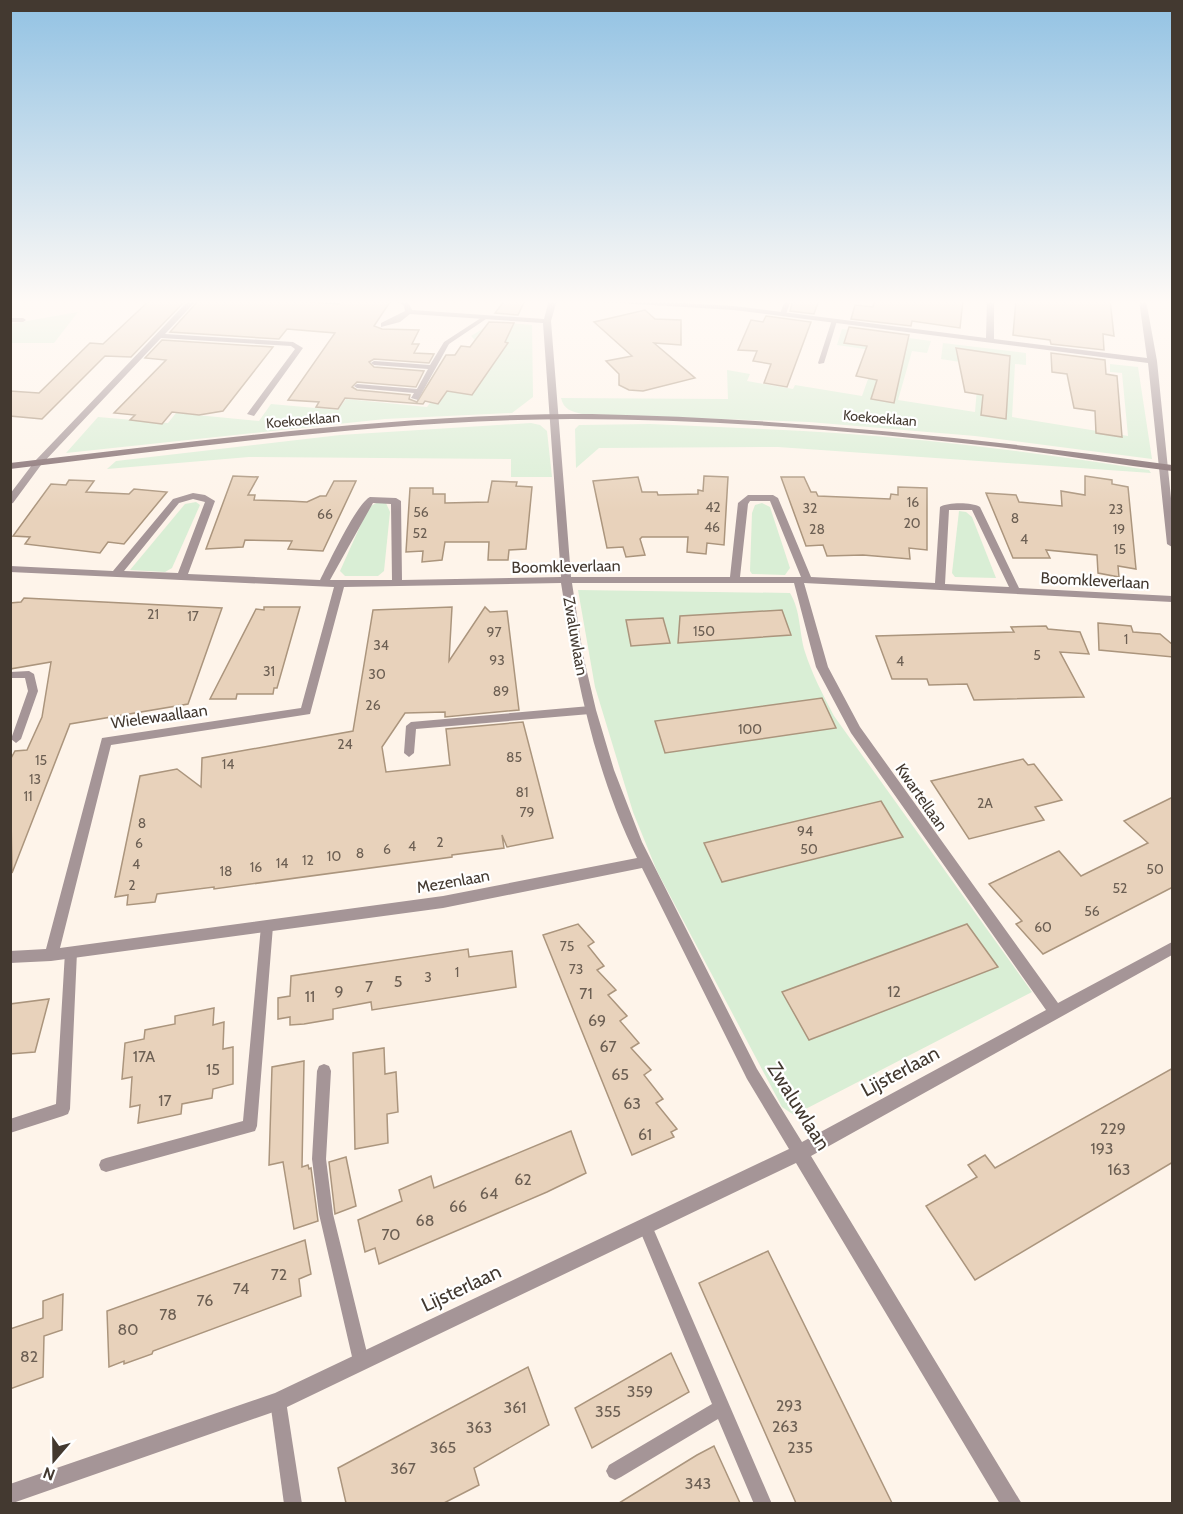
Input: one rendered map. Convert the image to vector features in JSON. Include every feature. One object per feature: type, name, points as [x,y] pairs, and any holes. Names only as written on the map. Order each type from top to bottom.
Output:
[{"type":"street","points":[[10,501],[38,463],[126,371]]},
{"type":"street","points":[[251,414],[283,371]]},
{"type":"street","name":"Zwaluwlaan","points":[[552,371],[566,580],[590,710],[608,771],[645,862],[752,1074],[1012,1503]]},
{"type":"street","points":[[1154,371],[1162,466],[1173,544]]},
{"type":"street","name":"Koekoeklaan","points":[[10,466],[280,435],[410,423],[556,417],[762,423],[900,433],[1173,468]]},
{"type":"street","points":[[116,574],[176,501],[186,496],[201,496],[210,501],[182,576]]},
{"type":"street","points":[[735,579],[743,503],[748,498],[773,498],[803,581]]},
{"type":"street","points":[[324,582],[370,500],[396,501],[397,583]]},
{"type":"street","points":[[940,587],[945,507],[975,507],[1015,590]]},
{"type":"street","name":"Boomkleverlaan","points":[[10,569],[340,584],[735,579],[1173,599]]},
{"type":"street","name":"Kwartellaan","points":[[803,581],[822,667],[855,730],[1056,1012]]},
{"type":"street","name":"Wielewaallaan","points":[[51,955],[106,741],[306,711],[340,584]]},
{"type":"street","name":"Mezenlaan","points":[[10,957],[51,955],[443,902],[645,862]]},
{"type":"street","name":"Lijsterlaan","points":[[10,1494],[278,1401],[801,1152],[1173,948]]},
{"type":"lane","points":[[357,387],[417,395],[431,371]]},
{"type":"lane","points":[[10,675],[29,675],[33,691],[16,739]]},
{"type":"lane","points":[[410,753],[411,726],[590,710]]},
{"type":"lane","points":[[106,1166],[250,1126],[267,926]]},
{"type":"lane","points":[[10,1126],[63,1109],[71,952]]},
{"type":"lane","points":[[324,1071],[319,1159],[326,1214],[361,1361]]},
{"type":"lane","points":[[645,1226],[763,1503]]},
{"type":"lane","points":[[278,1401],[293,1503]]},
{"type":"lane","points":[[615,1471],[722,1407]]},
{"type":"green space","points":[[454,371],[533,371],[533,397],[512,413],[385,419],[66,453],[98,417],[168,423],[176,413],[259,421],[271,404],[338,410],[346,399],[427,407]]},
{"type":"green space","points":[[727,371],[750,374],[747,381],[793,389],[795,385],[862,396],[871,371],[906,371],[898,400],[975,412],[979,371],[1015,371],[1012,417],[1128,436],[1122,373],[1110,371],[1139,371],[1152,459],[975,436],[809,422],[582,414],[566,408],[561,398],[728,399]]},
{"type":"green space","points":[[531,423],[540,425],[547,431],[552,477],[511,477],[511,459],[249,457],[107,469],[116,461],[340,435]]},
{"type":"green space","points":[[650,424],[915,439],[1071,458],[1149,470],[1151,473],[778,447],[599,448],[576,468],[575,429],[579,425]]},
{"type":"green space","points":[[196,502],[200,505],[172,568],[165,572],[130,570],[185,504]]},
{"type":"green space","points":[[378,502],[386,503],[390,512],[384,571],[378,576],[345,576],[340,571],[369,507]]},
{"type":"green space","points":[[762,503],[770,507],[790,568],[785,575],[752,574],[750,571],[752,513],[755,505]]},
{"type":"green space","points":[[959,511],[966,512],[972,517],[996,578],[955,577],[952,573]]},
{"type":"green space","points":[[578,590],[790,593],[796,607],[808,660],[834,716],[1032,992],[794,1115],[782,1107],[657,871],[633,812],[595,687]]},
{"type":"building","points":[[62,371],[90,371],[42,419],[10,416],[10,391],[39,393]]},
{"type":"building","points":[[156,371],[255,371],[223,411],[199,415],[172,412],[162,424],[130,420],[135,415],[114,413]]},
{"type":"building","points":[[309,371],[424,371],[416,387],[357,382],[352,387],[357,390],[410,395],[409,399],[417,402],[436,371],[489,371],[472,395],[447,391],[438,404],[425,401],[423,404],[345,398],[338,409],[316,407],[319,402],[288,400]]},
{"type":"building","points":[[616,371],[686,371],[695,378],[643,391],[629,390],[619,385],[619,374]]},
{"type":"building","points":[[769,371],[793,371],[787,387],[764,383]]},
{"type":"building","points":[[858,371],[901,371],[894,403],[871,399],[877,380],[856,376]]},
{"type":"building","points":[[961,371],[1009,371],[1006,419],[981,415],[983,395],[965,392]]},
{"type":"building","points":[[1106,371],[1106,374],[1117,376],[1122,437],[1096,433],[1095,411],[1074,408],[1067,374],[1052,372]]},
{"type":"building","points":[[233,476],[258,477],[248,495],[255,495],[254,500],[307,502],[320,496],[326,496],[334,481],[356,481],[323,551],[288,549],[292,541],[245,540],[243,547],[206,549]]},
{"type":"building","points":[[704,476],[728,477],[724,545],[707,543],[706,554],[687,552],[688,537],[642,537],[640,539],[645,555],[626,557],[623,547],[607,548],[593,481],[638,477],[642,492],[657,492],[658,495],[698,494],[698,490],[703,491]]},
{"type":"building","points":[[1085,476],[1112,480],[1112,484],[1128,487],[1136,569],[1118,566],[1119,577],[1098,573],[1097,555],[1046,550],[1050,558],[1013,558],[986,493],[1016,495],[1019,502],[1062,506],[1061,491],[1085,495]]},
{"type":"building","points":[[781,477],[804,477],[811,492],[816,492],[818,496],[890,499],[891,494],[898,495],[898,487],[927,488],[927,550],[909,548],[910,559],[863,555],[827,556],[823,545],[806,546]]},
{"type":"building","points":[[69,480],[94,481],[86,492],[129,494],[134,489],[167,492],[124,544],[108,542],[100,553],[25,544],[30,537],[13,536],[51,484],[66,485]]},
{"type":"building","points":[[492,481],[517,482],[516,486],[532,487],[526,549],[509,550],[508,560],[488,560],[489,542],[445,542],[442,560],[422,562],[423,551],[406,552],[410,488],[433,488],[433,494],[445,494],[445,503],[488,502]]},
{"type":"building","points":[[24,598],[222,608],[188,704],[70,724],[12,873],[10,760],[15,751],[27,750],[42,717],[51,662],[10,669],[10,603],[21,602]]},
{"type":"building","points":[[264,607],[300,607],[277,688],[274,688],[273,694],[237,694],[236,699],[210,699],[256,609],[264,610]]},
{"type":"building","points":[[452,607],[449,661],[485,607],[490,612],[507,611],[519,710],[445,717],[445,712],[405,713],[382,747],[386,772],[450,765],[446,729],[523,722],[553,838],[507,847],[502,835],[504,848],[214,889],[214,887],[157,894],[155,902],[127,905],[128,895],[115,897],[140,776],[177,769],[201,787],[202,758],[353,731],[373,610]]},
{"type":"building","points":[[782,610],[791,635],[678,643],[680,616]]},
{"type":"building","points":[[663,618],[670,643],[631,646],[626,620]]},
{"type":"building","points":[[1098,623],[1131,626],[1133,632],[1160,634],[1173,645],[1173,657],[1099,650]]},
{"type":"building","points":[[1046,626],[1048,629],[1080,632],[1089,654],[1060,652],[1084,697],[974,700],[967,684],[929,685],[927,679],[892,679],[876,636],[1014,632],[1011,627]]},
{"type":"building","points":[[822,698],[836,728],[665,753],[655,721]]},
{"type":"building","points":[[1023,759],[1028,765],[1034,764],[1062,800],[1035,807],[1044,820],[969,839],[931,781]]},
{"type":"building","points":[[1173,797],[1173,887],[1043,954],[1016,924],[1022,921],[989,884],[1059,851],[1081,876],[1148,843],[1124,821]]},
{"type":"building","points":[[881,801],[903,837],[722,882],[704,843]]},
{"type":"building","points":[[578,924],[594,942],[588,946],[604,966],[597,970],[616,990],[608,995],[627,1016],[620,1021],[639,1043],[631,1048],[651,1070],[644,1075],[663,1099],[656,1103],[677,1129],[671,1132],[674,1137],[632,1155],[543,935]]},
{"type":"building","points":[[967,924],[998,967],[809,1040],[782,992]]},
{"type":"building","points":[[468,949],[469,957],[512,951],[516,987],[372,1010],[371,1002],[333,1009],[333,1019],[304,1024],[290,1025],[290,1017],[278,1019],[278,998],[290,996],[291,976]]},
{"type":"building","points":[[49,999],[35,1052],[10,1054],[10,1004]]},
{"type":"building","points":[[214,1008],[213,1025],[224,1022],[223,1049],[233,1047],[233,1084],[213,1089],[212,1098],[182,1104],[181,1114],[138,1123],[140,1105],[130,1107],[132,1077],[122,1079],[125,1043],[144,1039],[145,1030],[175,1024],[175,1016]]},
{"type":"building","points":[[384,1048],[385,1074],[396,1072],[398,1112],[387,1114],[388,1143],[355,1149],[353,1053]]},
{"type":"building","points":[[304,1061],[302,1167],[308,1165],[309,1169],[311,1168],[318,1221],[294,1229],[283,1162],[269,1165],[272,1067]]},
{"type":"building","points":[[1173,1068],[1173,1162],[975,1280],[926,1206],[977,1177],[968,1165],[985,1155],[995,1168]]},
{"type":"building","points":[[571,1131],[586,1173],[379,1264],[375,1248],[365,1252],[358,1220],[402,1201],[399,1190],[431,1176],[434,1188]]},
{"type":"building","points":[[346,1157],[356,1206],[335,1214],[329,1162]]},
{"type":"building","points":[[305,1240],[311,1274],[299,1279],[301,1296],[153,1351],[152,1354],[109,1367],[107,1311]]},
{"type":"building","points":[[768,1251],[892,1503],[796,1503],[699,1283]]},
{"type":"building","points":[[63,1294],[62,1330],[44,1336],[43,1377],[10,1389],[10,1329],[43,1318],[43,1301]]},
{"type":"building","points":[[671,1353],[689,1392],[592,1448],[575,1408]]},
{"type":"building","points":[[528,1367],[549,1425],[474,1468],[479,1485],[444,1503],[346,1503],[338,1468]]},
{"type":"building","points":[[714,1446],[740,1503],[619,1503],[697,1455]]}]
